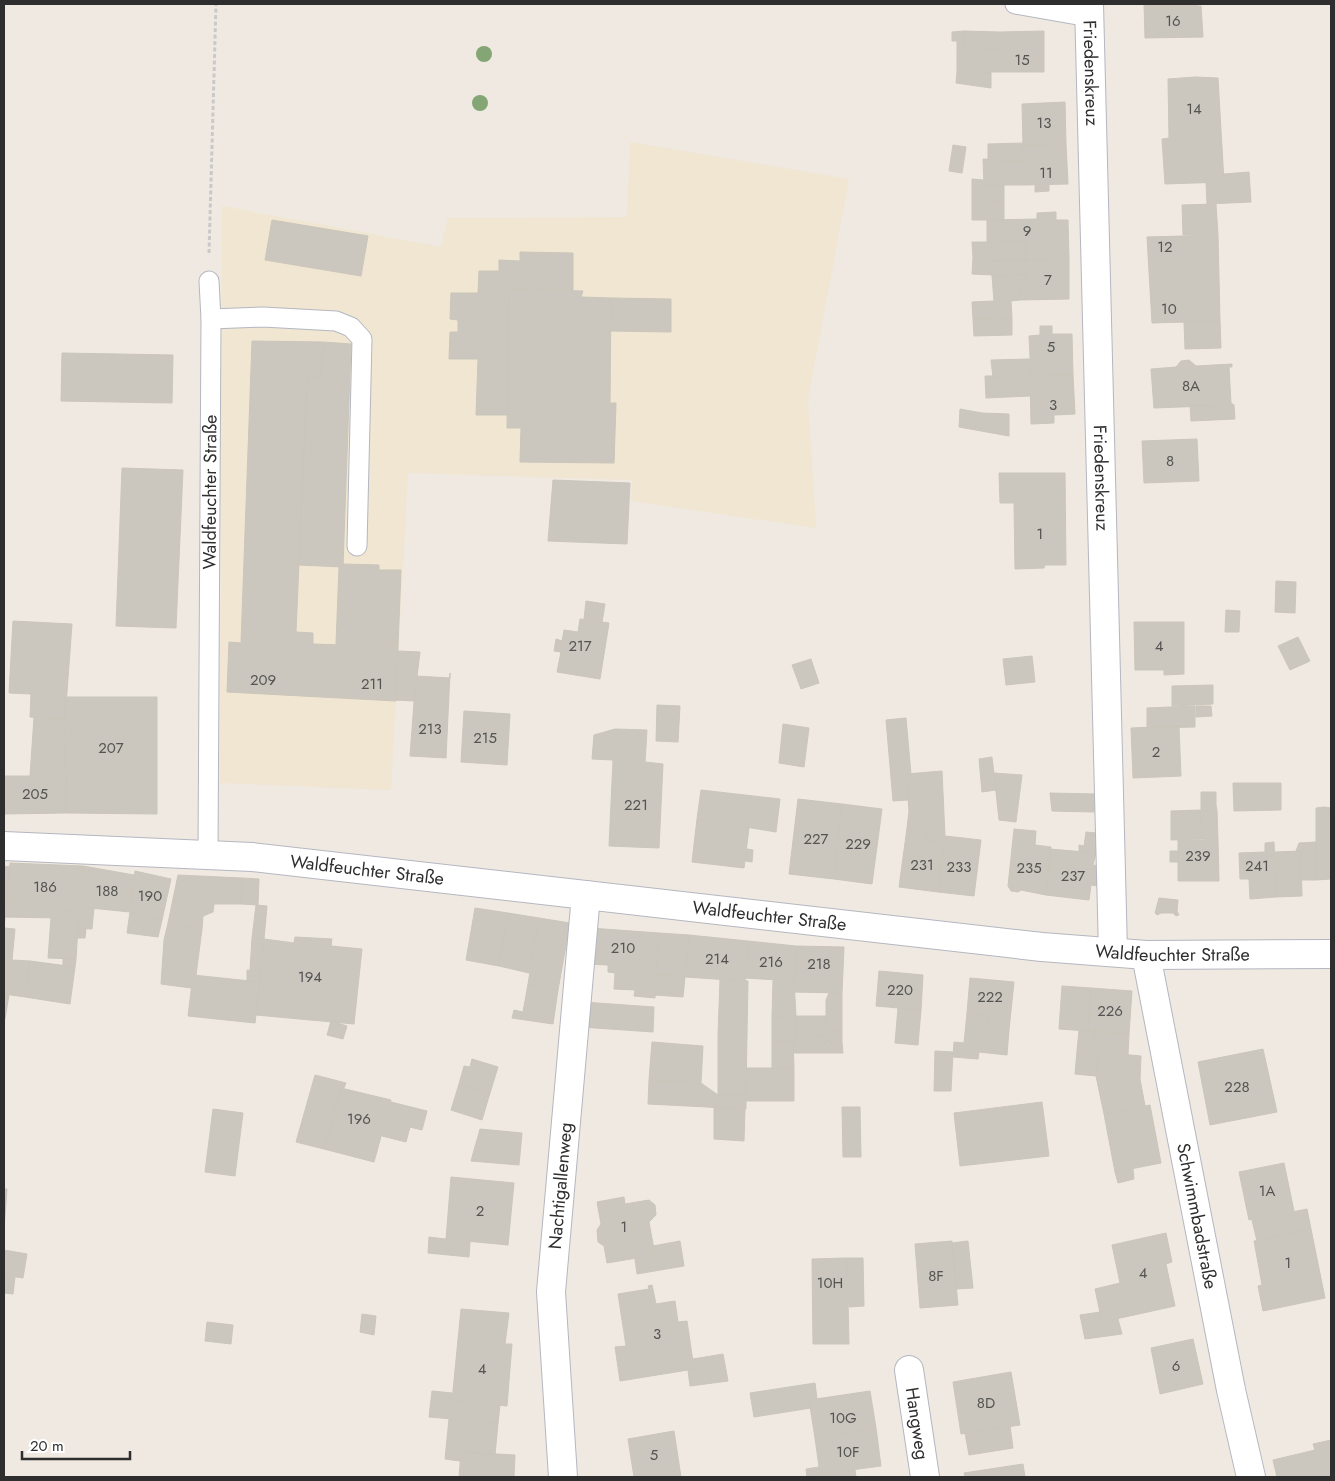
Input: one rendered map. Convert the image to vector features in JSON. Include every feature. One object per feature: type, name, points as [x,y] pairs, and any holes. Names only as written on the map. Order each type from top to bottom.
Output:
[{"type":"street","name":"Friedenskreuz","points":[[1089,10],[1113,952]]},
{"type":"street","name":"Waldfeuchter Straße","points":[[4,846],[208,853],[1042,947],[1146,955],[1331,954]]},
{"type":"street","name":"Nachtigallenweg","points":[[563,1477],[551,1292],[586,895]]},
{"type":"street","name":"Schwimmbadstraße","points":[[1146,955],[1251,1477]]},
{"type":"street","name":"Hangweg","points":[[909,1370],[925,1477]]},
{"type":"lane","points":[[1015,4],[1089,10]]},
{"type":"lane","name":"Waldfeuchter Straße","points":[[208,853],[211,319],[209,281]]},
{"type":"lane","points":[[211,319],[263,317],[336,321],[351,328],[362,339],[357,546]]},
{"type":"path","points":[[209,281],[216,4]]},
{"type":"shaded area","points":[[630,142],[849,179],[808,399],[816,528],[631,501],[632,480],[408,473],[391,790],[220,783],[222,206],[441,247],[448,218],[627,217]]},
{"type":"building","points":[[1144,4],[1197,4],[1197,6],[1201,6],[1203,37],[1145,38]]},
{"type":"building","points":[[964,31],[1000,32],[1000,49],[965,48]]},
{"type":"building","points":[[964,31],[965,48],[957,48],[957,41],[952,41],[952,32]]},
{"type":"building","points":[[1044,31],[1044,72],[1000,72],[1000,32]]},
{"type":"building","points":[[957,48],[1000,49],[1000,72],[957,72]]},
{"type":"building","points":[[957,72],[991,72],[991,88],[956,83]]},
{"type":"building","points":[[1218,78],[1224,182],[1165,184],[1162,139],[1169,138],[1168,79]]},
{"type":"building","points":[[1065,102],[1066,144],[1023,145],[1022,104]]},
{"type":"building","points":[[1023,143],[1023,161],[988,160],[988,144]]},
{"type":"building","points":[[1066,144],[1068,184],[1024,185],[1023,145]]},
{"type":"building","points":[[953,145],[966,147],[962,173],[949,171]]},
{"type":"building","points":[[983,159],[1023,161],[1024,185],[984,185]]},
{"type":"building","points":[[1249,172],[1251,202],[1207,204],[1206,183],[1224,182],[1224,174]]},
{"type":"building","points":[[972,179],[983,180],[984,185],[1004,185],[1004,202],[972,203]]},
{"type":"building","points":[[1049,184],[1049,191],[1035,192],[1035,185]]},
{"type":"building","points":[[1004,202],[1004,220],[972,220],[972,203]]},
{"type":"building","points":[[1216,204],[1218,235],[1183,235],[1182,205]]},
{"type":"building","points":[[1056,212],[1056,220],[1068,220],[1069,259],[1026,260],[1026,242],[987,242],[987,220],[1037,219],[1037,213]]},
{"type":"building","points":[[272,220],[368,236],[361,276],[265,260]]},
{"type":"building","points":[[1218,235],[1220,321],[1152,323],[1147,237]]},
{"type":"building","points":[[972,242],[992,242],[992,261],[973,258]]},
{"type":"building","points":[[992,242],[1026,242],[1026,260],[992,261]]},
{"type":"building","points":[[520,252],[573,253],[573,290],[509,289],[509,415],[476,415],[478,359],[449,359],[450,332],[458,332],[458,320],[450,319],[451,293],[478,293],[479,271],[499,271],[499,260],[520,261]]},
{"type":"building","points":[[973,258],[992,261],[993,275],[972,274]]},
{"type":"building","points":[[1069,259],[1069,299],[1020,300],[1020,286],[1027,286],[1026,260]]},
{"type":"building","points":[[1026,260],[1027,275],[992,276],[992,261]]},
{"type":"building","points":[[1027,275],[1027,286],[1020,286],[1020,300],[1011,301],[1012,318],[973,319],[972,302],[994,301],[992,276]]},
{"type":"building","points":[[509,289],[583,291],[581,297],[611,298],[610,403],[616,403],[614,463],[520,462],[521,428],[507,428]]},
{"type":"building","points":[[611,298],[671,299],[671,332],[611,331]]},
{"type":"building","points":[[1012,318],[1012,335],[974,336],[973,319]]},
{"type":"building","points":[[1220,321],[1221,348],[1185,349],[1184,322]]},
{"type":"building","points":[[1040,326],[1052,326],[1052,334],[1072,334],[1073,375],[1031,376],[1029,336],[1040,335]]},
{"type":"building","points":[[252,341],[323,342],[321,378],[307,377],[296,632],[313,633],[313,644],[398,647],[396,701],[227,692],[229,642],[241,643]]},
{"type":"building","points":[[323,342],[351,344],[343,567],[299,565],[307,377],[321,378]]},
{"type":"building","points":[[62,353],[173,355],[172,403],[61,401]]},
{"type":"building","points":[[1030,359],[1031,376],[993,377],[991,360]]},
{"type":"building","points":[[1189,360],[1196,366],[1232,364],[1232,367],[1229,367],[1231,403],[1234,405],[1154,408],[1151,369],[1176,367],[1181,361]]},
{"type":"building","points":[[1073,375],[1075,414],[1054,415],[1054,423],[1031,424],[1030,376]]},
{"type":"building","points":[[985,376],[1030,376],[1030,396],[986,398]]},
{"type":"building","points":[[1190,405],[1234,405],[1235,419],[1191,421]]},
{"type":"building","points":[[960,409],[982,413],[1009,414],[1009,436],[959,427]]},
{"type":"building","points":[[1197,439],[1199,481],[1144,483],[1142,441]]},
{"type":"building","points":[[122,468],[183,470],[176,628],[116,626]]},
{"type":"building","points":[[999,473],[1065,473],[1066,565],[1045,565],[1044,568],[1015,569],[1014,503],[1000,503]]},
{"type":"building","points":[[553,480],[630,483],[627,544],[548,541]]},
{"type":"building","points":[[343,564],[379,565],[379,570],[401,570],[398,647],[336,644],[339,567],[343,567]]},
{"type":"building","points":[[1276,581],[1296,582],[1295,613],[1275,612]]},
{"type":"building","points":[[586,601],[605,604],[602,622],[584,619]]},
{"type":"building","points":[[1226,610],[1240,611],[1239,632],[1225,632]]},
{"type":"building","points":[[580,619],[609,623],[600,679],[557,672],[561,652],[554,651],[556,639],[562,641],[564,630],[578,632]]},
{"type":"building","points":[[13,621],[72,624],[65,719],[30,717],[31,694],[9,693]]},
{"type":"building","points":[[1134,622],[1184,622],[1184,674],[1164,675],[1164,670],[1135,670]]},
{"type":"building","points":[[1298,637],[1310,661],[1290,670],[1278,646]]},
{"type":"building","points":[[398,651],[420,652],[414,701],[396,700]]},
{"type":"building","points":[[1032,656],[1035,682],[1006,685],[1003,659]]},
{"type":"building","points":[[811,659],[819,683],[801,689],[792,665]]},
{"type":"building","points":[[416,676],[450,678],[446,758],[410,756]]},
{"type":"building","points":[[1213,685],[1213,704],[1172,706],[1172,686]]},
{"type":"building","points":[[65,697],[157,697],[157,814],[66,813]]},
{"type":"building","points":[[657,705],[680,706],[678,742],[656,741]]},
{"type":"building","points":[[1195,706],[1195,727],[1147,728],[1147,708]]},
{"type":"building","points":[[1196,706],[1211,706],[1212,716],[1196,717]]},
{"type":"building","points":[[464,711],[510,714],[507,765],[461,762]]},
{"type":"building","points":[[34,717],[65,719],[65,776],[30,776]]},
{"type":"building","points":[[906,718],[911,774],[906,774],[908,800],[893,801],[886,720]]},
{"type":"building","points":[[783,724],[809,728],[804,767],[779,763]]},
{"type":"building","points":[[1179,726],[1181,776],[1133,778],[1131,728]]},
{"type":"building","points":[[615,729],[647,730],[645,762],[663,764],[659,848],[609,846],[613,760],[592,759],[594,735]]},
{"type":"building","points":[[992,757],[996,790],[982,792],[979,759]]},
{"type":"building","points":[[942,771],[944,843],[929,841],[930,839],[926,838],[926,830],[907,828],[909,811],[906,774]]},
{"type":"building","points":[[994,773],[1022,775],[1016,822],[999,820]]},
{"type":"building","points":[[4,776],[67,776],[66,813],[4,814]]},
{"type":"building","points":[[1233,783],[1281,783],[1281,810],[1234,811]]},
{"type":"building","points":[[701,790],[780,799],[776,832],[697,819]]},
{"type":"building","points":[[1201,792],[1216,792],[1216,805],[1201,805]]},
{"type":"building","points":[[1050,793],[1095,794],[1094,812],[1052,811]]},
{"type":"building","points":[[798,799],[842,804],[834,879],[789,874]]},
{"type":"building","points":[[842,804],[882,809],[872,884],[834,879]]},
{"type":"building","points":[[1201,805],[1216,805],[1217,811],[1201,810]]},
{"type":"building","points":[[1316,808],[1331,808],[1331,879],[1316,880]]},
{"type":"building","points":[[1201,810],[1217,811],[1218,840],[1202,839]]},
{"type":"building","points":[[1201,810],[1202,839],[1171,840],[1171,811]]},
{"type":"building","points":[[697,819],[749,828],[744,868],[692,862]]},
{"type":"building","points":[[907,828],[926,830],[926,838],[930,839],[929,841],[944,843],[938,892],[899,887]]},
{"type":"building","points":[[1014,829],[1036,831],[1035,845],[1051,847],[1046,895],[1021,890],[1018,892],[1011,891],[1008,886]]},
{"type":"building","points":[[1086,832],[1096,833],[1096,853],[1079,852],[1079,845],[1084,846]]},
{"type":"building","points":[[945,836],[981,840],[974,896],[938,892]]},
{"type":"building","points":[[1178,840],[1218,840],[1219,881],[1178,881]]},
{"type":"building","points":[[1274,842],[1276,897],[1250,899],[1249,879],[1240,879],[1239,853],[1265,852],[1265,843]]},
{"type":"building","points":[[1316,842],[1316,880],[1301,880],[1301,851],[1296,851],[1299,843]]},
{"type":"building","points":[[747,849],[753,850],[752,862],[745,861]]},
{"type":"building","points":[[1050,849],[1096,853],[1093,865],[1100,866],[1098,886],[1091,885],[1089,900],[1046,895]]},
{"type":"building","points":[[1170,851],[1178,851],[1178,862],[1170,862]]},
{"type":"building","points":[[1301,851],[1302,896],[1276,897],[1275,852]]},
{"type":"building","points":[[10,863],[83,866],[79,912],[59,911],[59,918],[5,917]]},
{"type":"building","points":[[4,866],[10,867],[4,928]]},
{"type":"building","points":[[83,866],[134,875],[130,912],[80,907]]},
{"type":"building","points":[[135,871],[171,879],[162,920],[130,912]]},
{"type":"building","points":[[178,875],[242,878],[241,904],[214,904],[213,912],[203,916],[202,929],[168,923]]},
{"type":"building","points":[[242,878],[259,879],[258,905],[241,904]]},
{"type":"building","points":[[1159,898],[1178,900],[1177,911],[1179,915],[1161,913],[1157,915],[1155,913]]},
{"type":"building","points":[[256,905],[267,906],[264,939],[252,938]]},
{"type":"building","points":[[80,907],[94,908],[92,929],[78,928]]},
{"type":"building","points":[[475,908],[508,913],[499,966],[466,960]]},
{"type":"building","points":[[59,911],[79,912],[76,959],[48,958],[51,918],[59,918]]},
{"type":"building","points":[[130,912],[162,920],[158,937],[127,933]]},
{"type":"building","points":[[508,913],[539,918],[529,973],[499,966]]},
{"type":"building","points":[[539,918],[570,923],[558,990],[528,984]]},
{"type":"building","points":[[168,923],[202,929],[196,975],[193,975],[191,988],[161,984],[164,940]]},
{"type":"building","points":[[4,928],[15,929],[12,960],[30,961],[25,997],[4,994]]},
{"type":"building","points":[[78,928],[86,929],[85,938],[78,938]]},
{"type":"building","points":[[590,928],[659,933],[655,998],[634,996],[635,990],[614,989],[615,973],[608,972],[608,965],[586,964]]},
{"type":"building","points":[[659,933],[689,935],[685,977],[657,974]]},
{"type":"building","points":[[689,935],[748,941],[745,981],[685,977]]},
{"type":"building","points":[[295,937],[332,939],[331,946],[362,949],[354,1024],[256,1015],[264,939],[294,943]]},
{"type":"building","points":[[252,938],[264,939],[261,972],[250,970]]},
{"type":"building","points":[[748,941],[796,946],[794,981],[745,978]]},
{"type":"building","points":[[796,946],[844,947],[842,993],[794,992]]},
{"type":"building","points":[[63,958],[76,959],[75,967],[63,966]]},
{"type":"building","points":[[30,961],[75,967],[70,1004],[25,997]]},
{"type":"building","points":[[247,970],[261,972],[260,982],[247,981]]},
{"type":"building","points":[[879,971],[923,975],[921,1010],[876,1006]]},
{"type":"building","points":[[657,974],[685,977],[683,997],[655,995]]},
{"type":"building","points":[[193,975],[260,982],[255,1023],[188,1016]]},
{"type":"building","points":[[970,978],[1014,982],[1009,1030],[987,1028],[988,1015],[967,1013]]},
{"type":"building","points":[[720,979],[748,981],[747,1035],[718,1035]]},
{"type":"building","points":[[773,980],[794,981],[796,1016],[772,1017]]},
{"type":"building","points":[[528,984],[558,990],[553,1024],[512,1018],[514,1010],[523,1012]]},
{"type":"building","points":[[1062,986],[1091,988],[1088,1031],[1059,1029]]},
{"type":"building","points":[[1091,988],[1132,991],[1129,1034],[1088,1031]]},
{"type":"building","points":[[829,993],[842,993],[842,1030],[826,1030],[826,1000]]},
{"type":"building","points":[[4,994],[9,995],[5,1019],[4,1019]]},
{"type":"building","points":[[583,1002],[654,1007],[653,1032],[581,1027]]},
{"type":"building","points":[[898,1008],[921,1010],[918,1045],[895,1043]]},
{"type":"building","points":[[967,1013],[988,1015],[987,1028],[1009,1030],[1007,1055],[979,1052],[978,1059],[953,1057],[954,1042],[964,1043]]},
{"type":"building","points":[[796,1016],[826,1016],[826,1036],[796,1035]]},
{"type":"building","points":[[796,1016],[796,1042],[772,1041],[772,1017]]},
{"type":"building","points":[[331,1021],[347,1026],[343,1039],[327,1035]]},
{"type":"building","points":[[826,1030],[842,1030],[842,1043],[827,1043]]},
{"type":"building","points":[[1079,1030],[1095,1031],[1093,1052],[1077,1051]]},
{"type":"building","points":[[1095,1031],[1129,1034],[1128,1055],[1093,1052]]},
{"type":"building","points":[[718,1035],[747,1035],[746,1095],[718,1095]]},
{"type":"building","points":[[796,1035],[826,1036],[828,1053],[793,1053],[793,1042],[796,1042]]},
{"type":"building","points":[[772,1041],[793,1042],[794,1068],[772,1068]]},
{"type":"building","points":[[652,1042],[703,1046],[701,1083],[649,1080]]},
{"type":"building","points":[[828,1042],[842,1043],[843,1053],[828,1053]]},
{"type":"building","points":[[1263,1049],[1277,1112],[1210,1125],[1198,1062]]},
{"type":"building","points":[[935,1051],[953,1052],[951,1091],[934,1091]]},
{"type":"building","points":[[1077,1051],[1098,1052],[1096,1076],[1075,1074]]},
{"type":"building","points":[[1098,1052],[1141,1056],[1140,1079],[1145,1106],[1104,1114],[1096,1076]]},
{"type":"building","points":[[472,1059],[498,1067],[490,1093],[459,1084],[464,1066],[470,1067]]},
{"type":"building","points":[[747,1068],[794,1068],[794,1101],[746,1101]]},
{"type":"building","points":[[315,1075],[346,1083],[344,1088],[341,1088],[324,1149],[296,1142]]},
{"type":"building","points":[[649,1080],[701,1083],[718,1095],[746,1095],[746,1109],[648,1104]]},
{"type":"building","points":[[459,1084],[490,1093],[482,1120],[451,1110]]},
{"type":"building","points":[[341,1088],[391,1100],[374,1162],[324,1149]]},
{"type":"building","points":[[391,1102],[427,1111],[422,1130],[410,1127],[406,1142],[382,1136]]},
{"type":"building","points":[[1042,1102],[1049,1156],[960,1166],[954,1113]]},
{"type":"building","points":[[1150,1105],[1161,1163],[1115,1172],[1104,1114]]},
{"type":"building","points":[[714,1107],[745,1109],[744,1141],[714,1139]]},
{"type":"building","points":[[842,1107],[860,1107],[861,1157],[843,1157]]},
{"type":"building","points":[[213,1109],[243,1113],[235,1176],[205,1172]]},
{"type":"building","points":[[480,1129],[522,1133],[519,1165],[471,1161]]},
{"type":"building","points":[[1284,1163],[1294,1211],[1249,1220],[1239,1172]]},
{"type":"building","points":[[1133,1169],[1134,1179],[1118,1183],[1115,1172]]},
{"type":"building","points":[[451,1177],[514,1183],[508,1245],[446,1239]]},
{"type":"building","points":[[4,1189],[7,1189],[4,1229]]},
{"type":"building","points":[[624,1197],[625,1204],[649,1200],[655,1205],[656,1215],[649,1222],[655,1255],[607,1263],[604,1246],[598,1242],[597,1230],[601,1224],[597,1202]]},
{"type":"building","points":[[1307,1209],[1311,1229],[1257,1241],[1252,1220]]},
{"type":"building","points":[[1311,1229],[1325,1298],[1263,1311],[1258,1286],[1262,1285],[1254,1241]]},
{"type":"building","points":[[1166,1233],[1172,1262],[1166,1264],[1175,1306],[1102,1322],[1095,1289],[1120,1283],[1112,1245]]},
{"type":"building","points":[[429,1237],[470,1242],[469,1257],[428,1253]]},
{"type":"building","points":[[680,1241],[684,1266],[637,1274],[635,1259],[655,1255],[653,1246]]},
{"type":"building","points":[[952,1241],[958,1305],[920,1308],[915,1244]]},
{"type":"building","points":[[968,1241],[973,1288],[956,1289],[952,1243]]},
{"type":"building","points":[[4,1250],[27,1254],[23,1278],[4,1275]]},
{"type":"building","points":[[847,1258],[849,1344],[813,1344],[812,1259]]},
{"type":"building","points":[[847,1258],[863,1258],[864,1306],[849,1307]]},
{"type":"building","points":[[4,1275],[15,1277],[13,1294],[4,1293]]},
{"type":"building","points":[[652,1285],[656,1304],[675,1301],[678,1322],[687,1321],[694,1369],[620,1381],[615,1347],[626,1346],[618,1294],[649,1289],[648,1286]]},
{"type":"building","points":[[461,1309],[509,1313],[505,1344],[512,1344],[507,1406],[452,1401]]},
{"type":"building","points":[[1100,1312],[1102,1322],[1118,1319],[1122,1334],[1085,1339],[1080,1315]]},
{"type":"building","points":[[362,1314],[376,1316],[374,1335],[360,1332]]},
{"type":"building","points":[[207,1322],[233,1325],[231,1344],[205,1341]]},
{"type":"building","points":[[1193,1339],[1203,1384],[1160,1394],[1151,1348]]},
{"type":"building","points":[[723,1354],[728,1381],[690,1386],[688,1370],[694,1369],[693,1359]]},
{"type":"building","points":[[1011,1372],[1020,1425],[961,1434],[953,1382]]},
{"type":"building","points":[[815,1383],[817,1399],[809,1400],[811,1408],[754,1417],[750,1393]]},
{"type":"building","points":[[432,1391],[452,1393],[452,1401],[500,1405],[498,1423],[429,1417]]},
{"type":"building","points":[[870,1391],[876,1428],[815,1438],[809,1400]]},
{"type":"building","points":[[449,1419],[498,1423],[495,1455],[461,1452],[460,1461],[445,1459]]},
{"type":"building","points":[[1010,1426],[1013,1448],[969,1455],[965,1433]]},
{"type":"building","points":[[876,1428],[881,1466],[820,1474],[815,1438]]},
{"type":"building","points":[[674,1431],[681,1477],[634,1477],[628,1439]]},
{"type":"building","points":[[1331,1440],[1331,1477],[1277,1477],[1273,1460],[1315,1450],[1313,1444]]},
{"type":"building","points":[[461,1452],[515,1455],[514,1477],[459,1477]]},
{"type":"building","points":[[1023,1464],[1025,1477],[965,1477],[964,1473]]},
{"type":"building","points":[[819,1467],[820,1474],[855,1470],[856,1477],[807,1477],[806,1469]]}]
